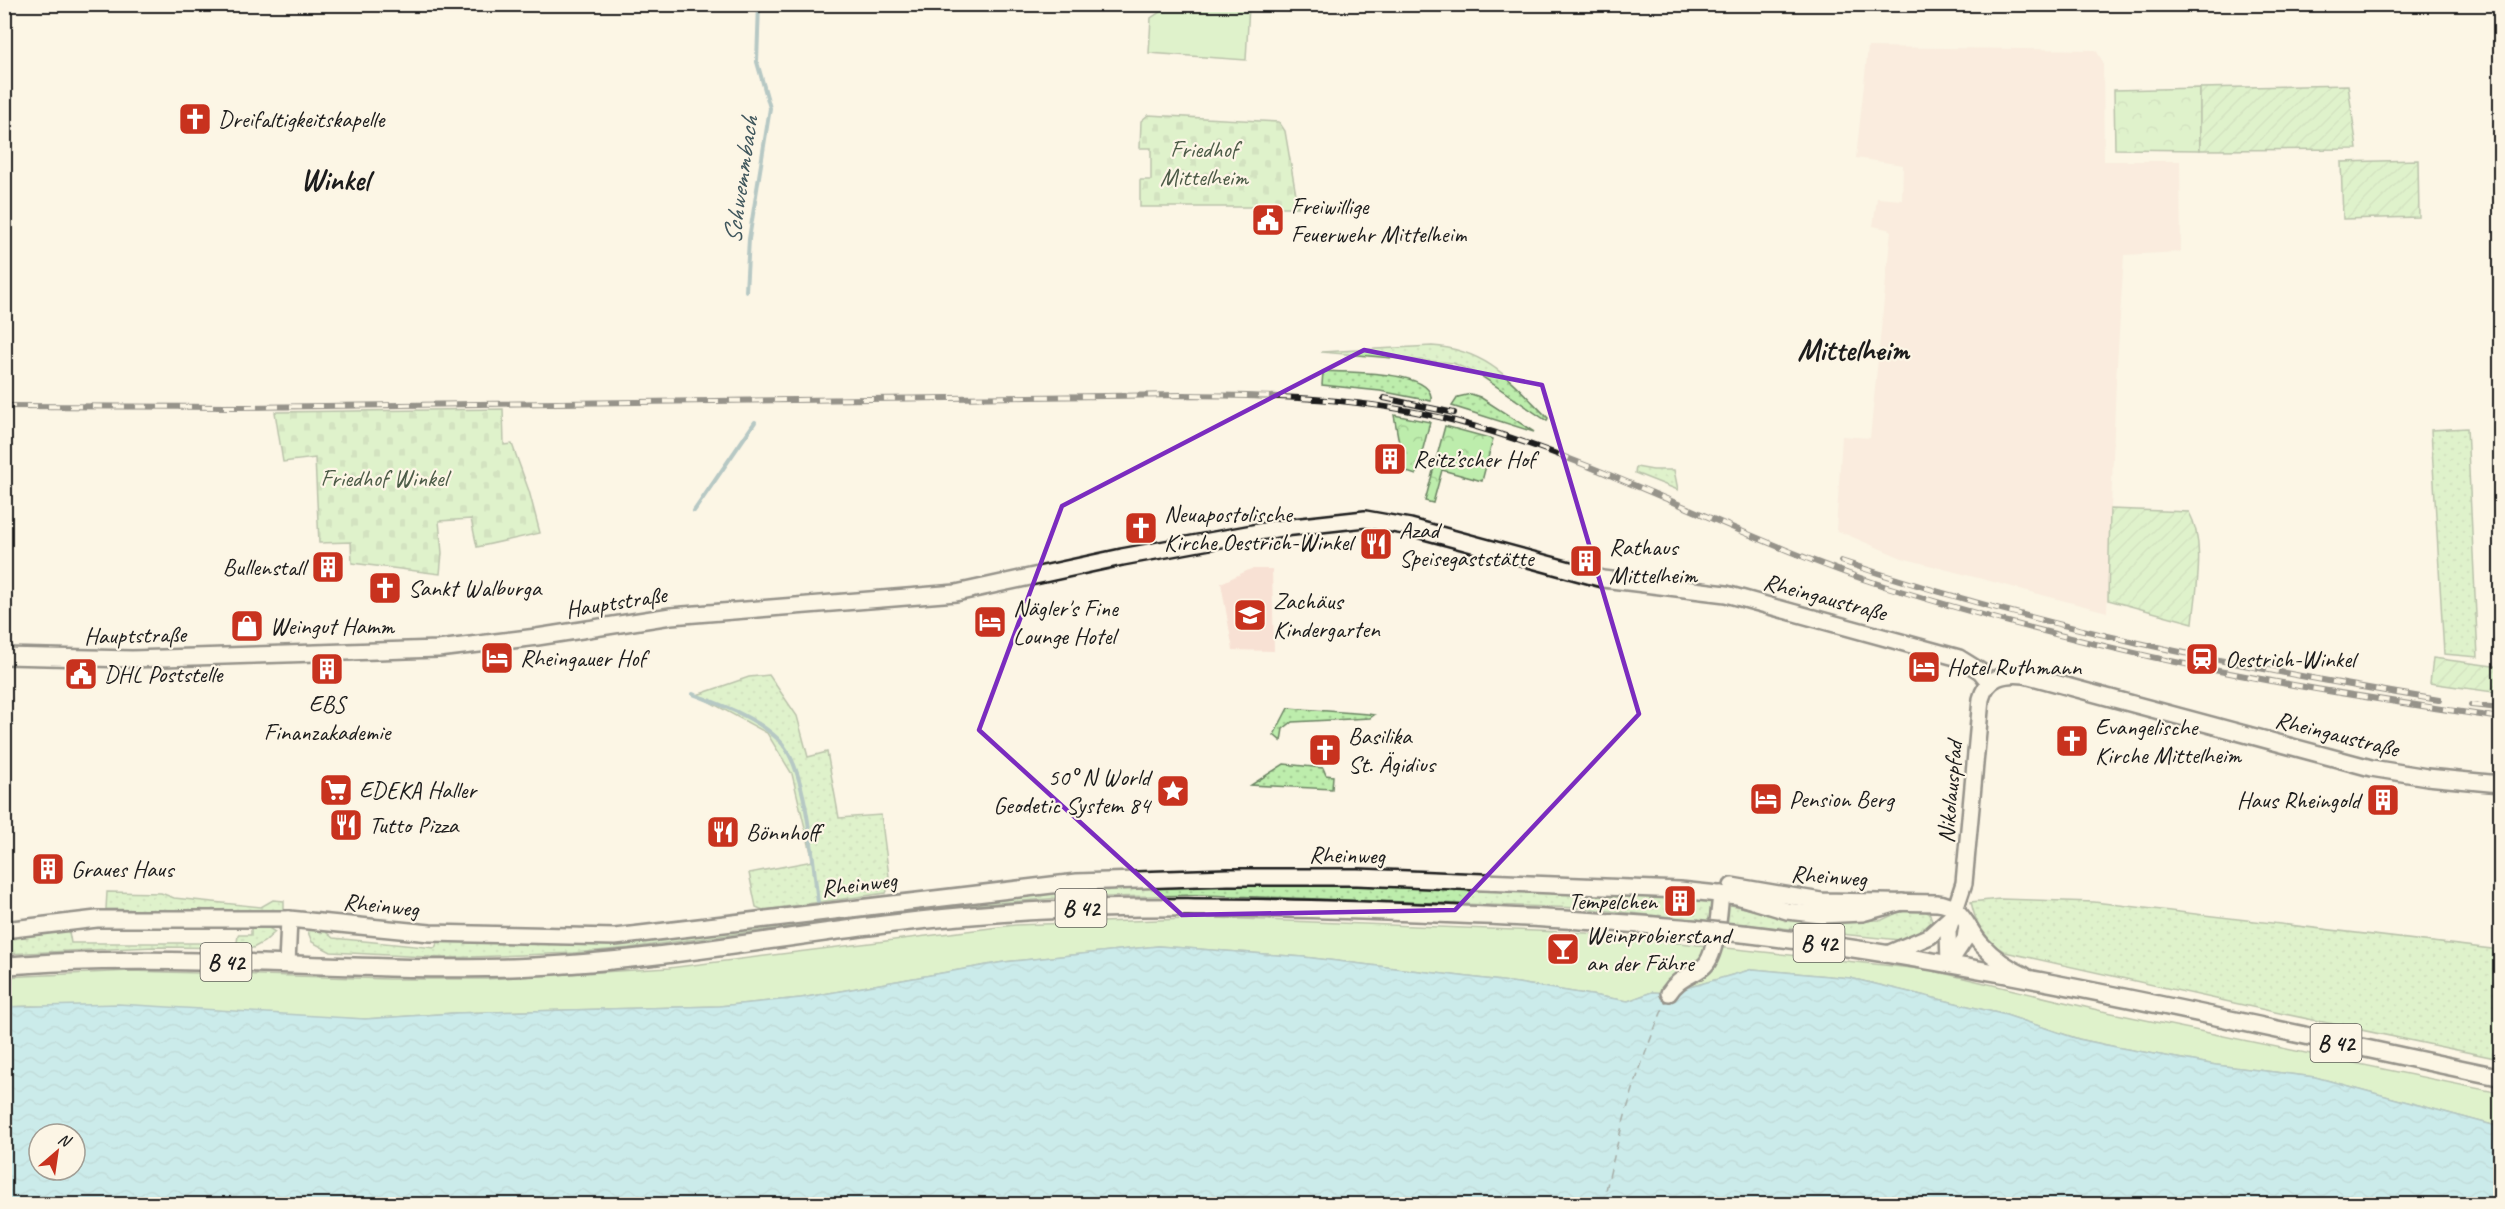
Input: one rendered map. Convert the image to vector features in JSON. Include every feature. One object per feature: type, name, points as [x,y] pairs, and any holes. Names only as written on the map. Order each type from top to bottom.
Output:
[{"type":"main road","name":"Rheingaustraße","points":[[1122,557],[1275,529],[1365,519],[1410,527],[1603,579],[1686,587],[1774,606],[1959,658],[1980,671],[1989,682],[2010,674],[2025,675],[2371,768],[2427,777],[2500,784]]},
{"type":"main road","name":"Hauptstraße","points":[[4,656],[132,659],[438,649],[537,638],[671,616],[956,593],[1122,557]]},
{"type":"main road","name":"Nikolauspfad","points":[[1949,963],[1948,943],[1953,913],[1964,883],[1981,704],[1983,692],[1989,682]]},
{"type":"main road","name":"Rheinweg","points":[[4,930],[97,919],[289,919],[430,933],[615,937],[901,901],[1077,882],[1228,876],[1357,876],[1721,894],[1787,911],[1822,915],[1862,913],[1902,902],[1944,903],[1953,913]]},
{"type":"main road","points":[[1669,993],[1679,980],[1701,969],[1711,957],[1721,894]]},
{"type":"main road","name":"B 42","points":[[4,966],[122,961],[468,968],[618,961],[984,914],[1149,906],[1252,906],[1522,917],[1697,929],[1890,953],[2031,978],[2500,1077]]},
{"type":"main road","points":[[1890,953],[1930,936],[1953,913],[1994,957],[2031,978]]},
{"type":"main road","points":[[287,964],[289,919]]},
{"type":"main road","points":[[1949,963],[1965,939],[1966,926]]},
{"type":"highlighted area","points":[[1364,350],[1542,385],[1639,714],[1455,910],[1182,915],[979,730],[1062,506]]},
{"type":"shaded area","points":[[1868,47],[2096,50],[2103,62],[2104,161],[2180,161],[2181,252],[2124,255],[2116,380],[2107,612],[1902,558],[1836,530],[1842,436],[1870,438],[1891,230],[1873,226],[1877,198],[1902,200],[1903,165],[1856,158]]},
{"type":"shaded area","name":"Zachäus Kindergarten","points":[[1251,569],[1272,569],[1274,651],[1233,650],[1221,583]]},
{"type":"green space","points":[[1165,5],[1249,5],[1246,60],[1149,53],[1151,18],[1163,10]]},
{"type":"green space","points":[[2348,85],[2357,149],[2200,150],[2200,88]]},
{"type":"green space","points":[[2200,88],[2200,150],[2115,149],[2114,90]]},
{"type":"green space","name":"Friedhof Mittelheim","points":[[1148,115],[1279,122],[1285,131],[1298,207],[1140,207],[1140,180],[1151,180],[1151,148],[1140,148],[1141,121]]},
{"type":"green space","points":[[2418,160],[2419,217],[2343,219],[2341,162]]},
{"type":"green space","points":[[1432,346],[1452,349],[1484,361],[1510,380],[1548,418],[1547,421],[1481,376],[1453,363],[1321,352]]},
{"type":"green space","points":[[1323,371],[1368,373],[1405,378],[1419,383],[1429,391],[1431,401],[1380,391],[1322,385]]},
{"type":"green space","points":[[1471,394],[1480,397],[1534,432],[1452,406],[1458,397]]},
{"type":"green space","name":"Friedhof Winkel","points":[[503,409],[504,445],[512,444],[529,491],[540,533],[477,547],[471,519],[439,521],[442,553],[440,574],[352,563],[351,542],[319,543],[315,458],[283,462],[275,412]]},
{"type":"green space","points":[[1394,415],[1430,422],[1416,475],[1404,471]]},
{"type":"green space","points":[[1445,426],[1493,439],[1482,481],[1442,470],[1433,503],[1425,501]]},
{"type":"green space","points":[[2467,428],[2478,657],[2444,654],[2431,430]]},
{"type":"green space","points":[[1636,467],[1674,470],[1678,490],[1635,473]]},
{"type":"green space","points":[[2110,509],[2189,512],[2194,524],[2199,552],[2193,623],[2108,600]]},
{"type":"green space","points":[[2433,658],[2500,667],[2500,693],[2430,683]]},
{"type":"green space","points":[[769,675],[797,716],[808,757],[827,752],[839,818],[881,815],[890,884],[886,893],[763,910],[756,907],[749,873],[813,861],[792,774],[767,733],[697,695],[749,677]]},
{"type":"green space","points":[[1288,708],[1374,715],[1370,718],[1292,722],[1283,729],[1281,741],[1274,735]]},
{"type":"green space","points":[[1284,764],[1323,768],[1326,775],[1333,776],[1332,789],[1251,785]]},
{"type":"green space","points":[[1348,883],[1682,894],[1803,921],[1882,920],[1901,911],[1922,909],[1930,914],[1932,922],[1930,928],[1900,940],[1580,908],[1202,895],[1060,898],[933,908],[629,948],[574,953],[445,958],[331,952],[312,942],[308,932],[311,926],[325,927],[327,933],[333,938],[435,948],[439,939],[524,943],[624,942],[1085,888]]},
{"type":"green space","points":[[107,892],[161,893],[174,898],[261,907],[273,900],[284,901],[284,914],[106,909]]},
{"type":"green space","points":[[2000,899],[2094,902],[2500,950],[2500,1059],[2005,952],[1986,937],[1975,918],[1971,902]]},
{"type":"green space","points":[[1216,918],[1586,933],[1930,970],[2102,1011],[2500,1093],[2500,1127],[2315,1077],[2216,1065],[2079,1039],[2006,1015],[1850,978],[1753,969],[1669,993],[1652,992],[1628,1001],[1518,983],[1304,957],[1158,946],[1004,962],[801,998],[719,1006],[454,1013],[365,1019],[32,1006],[5,1007],[5,977],[131,971],[388,979],[486,979],[669,968],[1015,925]]},
{"type":"green space","points":[[261,923],[275,932],[253,948],[154,947],[5,954],[5,940],[68,926],[71,943],[237,943],[238,935],[251,935],[251,924]]},
{"type":"water","points":[[1158,946],[1304,957],[1518,983],[1628,1001],[1652,992],[1669,993],[1753,969],[1850,978],[2006,1015],[2078,1039],[2216,1065],[2315,1077],[2500,1127],[2500,1204],[5,1204],[5,1007],[118,1004],[365,1019],[454,1013],[719,1006],[801,998],[1004,962]]},
{"type":"waterway","name":"Schwemmbach","points":[[746,291],[749,239],[770,108],[757,62],[759,4]]},
{"type":"waterway","name":"Schwemmbach","points":[[694,511],[755,422]]},
{"type":"waterway","name":"Schwemmbach","points":[[693,694],[738,712],[759,724],[778,739],[788,752],[796,770],[807,815],[818,902]]},
{"type":"ferry route","points":[[1603,1204],[1630,1100],[1667,999]]},
{"type":"railway","points":[[4,406],[240,407],[1183,395],[1286,397],[1353,402],[1421,413],[1510,437],[1617,478],[1830,567],[1884,586],[1981,614],[2128,652],[2227,673],[2500,718]]},
{"type":"railway","points":[[1384,398],[1454,413]]},
{"type":"railway","points":[[1841,561],[1987,606],[2062,625],[2287,674],[2439,700]]},
{"type":"railway","points":[[2471,705],[2500,708]]},
{"type":"place","name":"Dreifaltigkeitskapelle","points":[[195,119]]},
{"type":"place","name":"Freiwillige Feuerwehr Mittelheim","points":[[1268,220]]},
{"type":"place","name":"Reitz’scher Hof","points":[[1390,459]]},
{"type":"place","name":"Neuapostolische Kirche Oestrich-Winkel","points":[[1141,528]]},
{"type":"place","name":"Azad Speisegaststätte","points":[[1376,544]]},
{"type":"place","name":"Rathaus Mittelheim","points":[[1586,561]]},
{"type":"place","name":"Bullenstall","points":[[328,567]]},
{"type":"place","name":"Sankt Walburga","points":[[385,588]]},
{"type":"place","name":"Zachäus Kindergarten","points":[[1250,615]]},
{"type":"place","name":"Nägler's Fine Lounge Hotel","points":[[990,622]]},
{"type":"place","name":"Weingut Hamm","points":[[247,626]]},
{"type":"place","name":"Rheingauer Hof","points":[[497,658]]},
{"type":"place","name":"Oestrich-Winkel","points":[[2202,659]]},
{"type":"place","name":"Hotel Ruthmann","points":[[1924,667]]},
{"type":"place","name":"EBS Finanzakademie","points":[[327,669]]},
{"type":"place","name":"DHL Poststelle","points":[[81,674]]},
{"type":"place","name":"Evangelische Kirche Mittelheim","points":[[2072,741]]},
{"type":"place","name":"Basilika St. Ägidius","points":[[1325,750]]},
{"type":"place","name":"EDEKA Haller","points":[[336,790]]},
{"type":"place","name":"50° N World Geodetic System 84","points":[[1173,791]]},
{"type":"place","name":"Pension Berg","points":[[1766,799]]},
{"type":"place","name":"Haus Rheingold","points":[[2383,800]]},
{"type":"place","name":"Tutto Pizza","points":[[346,825]]},
{"type":"place","name":"Bönnhoff","points":[[723,832]]},
{"type":"place","name":"Graues Haus","points":[[48,869]]},
{"type":"place","name":"Tempelchen","points":[[1680,901]]},
{"type":"place","name":"Weinprobierstand an der Fähre","points":[[1563,949]]},
{"type":"district","name":"Winkel","points":[[335,180]]},
{"type":"district","name":"Mittelheim","points":[[1853,350]]}]
